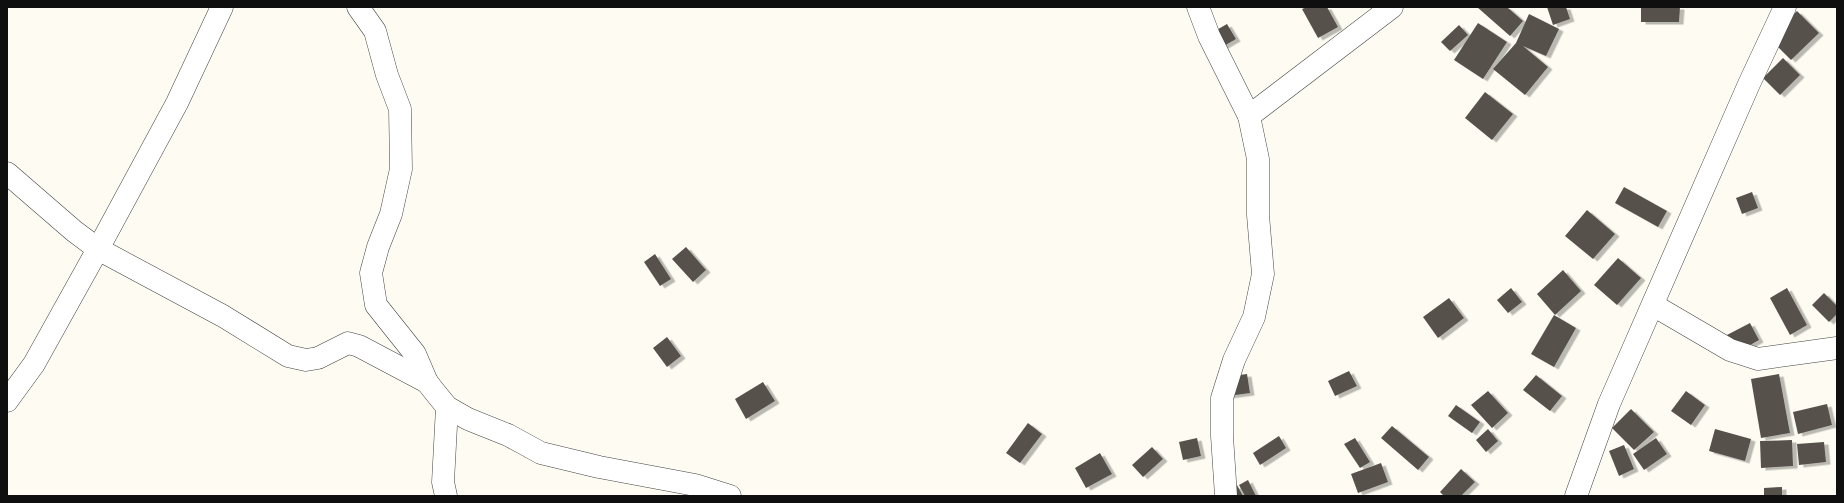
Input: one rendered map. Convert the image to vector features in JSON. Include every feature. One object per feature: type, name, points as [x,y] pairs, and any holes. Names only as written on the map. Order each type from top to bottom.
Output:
[{"type":"street","points":[[7,401],[34,364],[98,249],[177,103],[222,7]]},
{"type":"street","points":[[358,7],[375,31],[387,75],[400,109],[401,168],[390,214],[378,247],[371,273],[376,305],[415,354],[427,382],[447,406],[468,419],[508,435],[541,453],[599,467],[695,485],[730,496]]},
{"type":"street","points":[[1198,7],[1209,36],[1249,116],[1258,159],[1258,215],[1263,274],[1254,316],[1234,360],[1222,398],[1222,436],[1226,496]]},
{"type":"street","points":[[1249,116],[1392,7]]},
{"type":"street","points":[[1576,496],[1609,404],[1784,7]]},
{"type":"street","points":[[7,173],[74,231],[98,249],[223,316],[288,356],[306,360],[318,358],[348,343],[359,346],[427,382]]},
{"type":"street","points":[[1653,305],[1730,350],[1758,359],[1837,348]]},
{"type":"street","points":[[446,496],[443,482],[447,406]]},
{"type":"building","points":[[1307,7],[1327,7],[1338,27],[1318,38],[1302,9]]},
{"type":"building","points":[[1477,7],[1507,7],[1523,21],[1510,36]]},
{"type":"building","points":[[1547,7],[1566,7],[1570,19],[1553,25]]},
{"type":"building","points":[[1641,7],[1680,7],[1679,22],[1641,22]]},
{"type":"building","points":[[1797,11],[1819,33],[1791,60],[1769,38]]},
{"type":"building","points":[[1529,14],[1559,29],[1546,56],[1523,46],[1548,67],[1525,95],[1493,69],[1516,43]]},
{"type":"building","points":[[1478,23],[1507,42],[1483,79],[1454,60]]},
{"type":"building","points":[[1227,24],[1236,39],[1210,54],[1201,39]]},
{"type":"building","points":[[1459,25],[1468,35],[1450,51],[1441,42]]},
{"type":"building","points":[[1783,58],[1800,75],[1780,95],[1763,78]]},
{"type":"building","points":[[1485,92],[1513,114],[1492,140],[1465,118]]},
{"type":"building","points":[[1624,187],[1667,211],[1658,227],[1615,203]]},
{"type":"building","points":[[1752,192],[1758,208],[1742,214],[1736,198]]},
{"type":"building","points":[[1587,210],[1615,234],[1593,259],[1565,236]]},
{"type":"building","points":[[686,247],[706,270],[693,282],[672,259]]},
{"type":"building","points":[[655,254],[671,279],[660,286],[644,262]]},
{"type":"building","points":[[1618,258],[1641,278],[1617,305],[1594,285]]},
{"type":"building","points":[[1563,270],[1581,291],[1555,315],[1537,294]]},
{"type":"building","points":[[1511,288],[1522,302],[1508,313],[1497,300]]},
{"type":"building","points":[[1787,288],[1807,325],[1790,335],[1770,298]]},
{"type":"building","points":[[1824,293],[1837,306],[1837,314],[1829,322],[1812,305]]},
{"type":"building","points":[[1449,298],[1464,318],[1438,338],[1423,317]]},
{"type":"building","points":[[1554,315],[1576,328],[1554,367],[1531,354]]},
{"type":"building","points":[[1750,323],[1759,340],[1736,353],[1727,335]]},
{"type":"building","points":[[667,337],[681,356],[667,367],[653,348]]},
{"type":"building","points":[[1349,371],[1357,386],[1335,396],[1328,381]]},
{"type":"building","points":[[1247,374],[1250,393],[1228,396],[1225,377]]},
{"type":"building","points":[[1779,374],[1790,433],[1761,438],[1751,379]]},
{"type":"building","points":[[1536,375],[1562,396],[1550,411],[1523,390]]},
{"type":"building","points":[[763,382],[775,401],[746,419],[735,399]]},
{"type":"building","points":[[1488,391],[1508,413],[1492,428],[1471,405]]},
{"type":"building","points":[[1686,391],[1705,405],[1691,425],[1671,411]]},
{"type":"building","points":[[1827,404],[1832,425],[1798,434],[1793,412]]},
{"type":"building","points":[[1456,405],[1480,422],[1472,433],[1448,416]]},
{"type":"building","points":[[1631,409],[1654,432],[1634,450],[1612,428]]},
{"type":"building","points":[[1028,423],[1042,434],[1020,463],[1006,453]]},
{"type":"building","points":[[1392,426],[1429,457],[1418,470],[1381,438]]},
{"type":"building","points":[[1488,429],[1498,441],[1486,452],[1476,440]]},
{"type":"building","points":[[1715,429],[1751,439],[1745,461],[1709,451]]},
{"type":"building","points":[[1279,436],[1286,448],[1260,465],[1253,453]]},
{"type":"building","points":[[1197,438],[1201,456],[1183,460],[1179,442]]},
{"type":"building","points":[[1355,438],[1370,462],[1360,468],[1344,444]]},
{"type":"building","points":[[1656,438],[1667,454],[1644,470],[1633,454]]},
{"type":"building","points":[[1792,440],[1793,466],[1761,468],[1760,441]]},
{"type":"building","points":[[1824,442],[1826,462],[1799,465],[1797,444]]},
{"type":"building","points":[[1624,445],[1634,469],[1619,476],[1609,451]]},
{"type":"building","points":[[1152,447],[1163,459],[1143,477],[1132,465]]},
{"type":"building","points":[[1100,453],[1112,474],[1086,488],[1075,468]]},
{"type":"building","points":[[1381,463],[1388,482],[1358,493],[1351,474]]},
{"type":"building","points":[[1461,469],[1475,482],[1461,496],[1444,496],[1440,492]]},
{"type":"building","points":[[1248,480],[1256,496],[1245,496],[1239,485]]},
{"type":"building","points":[[1237,485],[1243,496],[1227,496],[1225,492]]},
{"type":"building","points":[[1782,487],[1782,496],[1764,496],[1764,488]]}]
